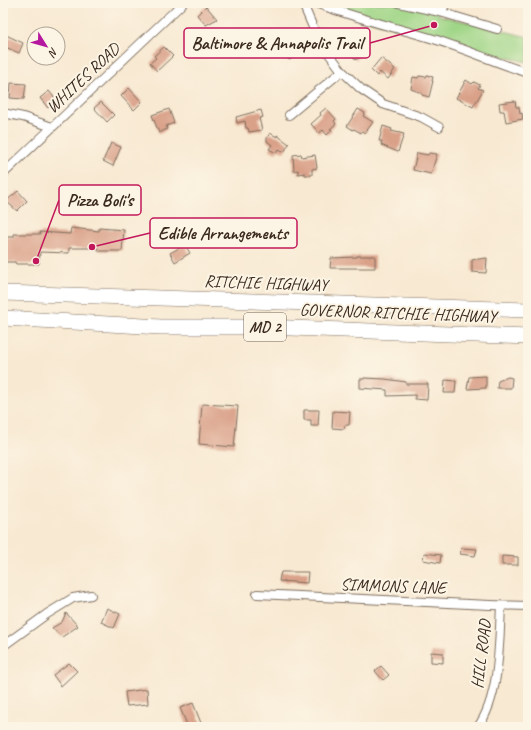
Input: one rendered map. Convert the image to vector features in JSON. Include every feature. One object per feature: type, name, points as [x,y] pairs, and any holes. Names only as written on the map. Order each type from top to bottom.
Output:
[{"type":"highway","name":"RITCHIE HIGHWAY","points":[[3,293],[528,310]]},
{"type":"highway","name":"GOVERNOR RITCHIE HIGHWAY","points":[[3,318],[161,327],[266,327],[528,337]]},
{"type":"street","name":"WHITES ROAD","points":[[3,174],[183,3]]},
{"type":"street","points":[[303,3],[318,39],[342,71],[361,89],[383,104],[421,117],[439,127]]},
{"type":"street","points":[[316,3],[359,18],[428,37],[505,66],[528,73]]},
{"type":"street","points":[[399,3],[440,12],[497,29]]},
{"type":"street","points":[[440,12],[448,3]]},
{"type":"street","points":[[289,115],[342,71]]},
{"type":"street","points":[[3,113],[23,117],[52,127]]},
{"type":"street","name":"SIMMONS LANE","points":[[257,594],[528,606]]},
{"type":"street","points":[[3,646],[47,614],[73,598],[91,595]]},
{"type":"street","name":"HILL ROAD","points":[[478,727],[485,715],[494,689],[502,606]]},
{"type":"green space","points":[[308,3],[435,3],[441,5],[438,15],[528,37],[528,62],[490,54]]},
{"type":"building","points":[[206,6],[217,19],[206,25],[197,15]]},
{"type":"building","points":[[289,34],[302,53],[289,60],[286,55],[283,57],[280,53],[278,54],[273,44]]},
{"type":"building","points":[[6,35],[23,43],[19,53],[3,46]]},
{"type":"building","points":[[350,37],[365,52],[356,60],[343,43]]},
{"type":"building","points":[[164,47],[173,56],[157,71],[150,63],[156,58],[154,56]]},
{"type":"building","points":[[381,58],[395,69],[388,79],[380,72],[377,76],[371,70]]},
{"type":"building","points":[[427,75],[433,77],[429,97],[411,89],[413,77],[426,77]]},
{"type":"building","points":[[466,80],[472,84],[474,82],[480,85],[478,88],[483,90],[473,107],[456,98]]},
{"type":"building","points":[[11,83],[26,84],[24,99],[10,98]]},
{"type":"building","points":[[129,88],[142,102],[134,110],[121,96]]},
{"type":"building","points":[[49,91],[57,101],[48,108],[40,98]]},
{"type":"building","points":[[515,101],[516,107],[519,107],[520,114],[522,113],[523,119],[506,122],[504,111],[500,111],[499,103]]},
{"type":"building","points":[[101,102],[114,115],[107,122],[94,108]]},
{"type":"building","points":[[326,108],[336,119],[334,121],[336,124],[330,129],[332,130],[327,135],[323,130],[319,133],[311,124]]},
{"type":"building","points":[[169,109],[174,123],[166,126],[167,129],[159,133],[152,115]]},
{"type":"building","points":[[358,109],[365,113],[363,116],[373,122],[365,133],[362,131],[361,133],[354,129],[353,130],[347,126]]},
{"type":"building","points":[[261,110],[263,117],[259,118],[262,130],[249,132],[248,128],[246,128],[245,121],[237,123],[236,117]]},
{"type":"building","points":[[383,126],[392,129],[391,131],[404,134],[398,152],[381,145],[382,141],[379,141]]},
{"type":"building","points":[[270,133],[277,137],[277,135],[289,144],[284,152],[278,150],[276,153],[269,149],[272,145],[267,141]]},
{"type":"building","points":[[111,143],[121,147],[113,166],[103,161]]},
{"type":"building","points":[[417,153],[428,155],[429,153],[437,154],[431,174],[413,170]]},
{"type":"building","points":[[301,154],[302,157],[315,155],[317,168],[312,169],[312,175],[305,175],[305,173],[298,174],[298,170],[294,171],[293,155]]},
{"type":"building","points":[[18,191],[27,201],[17,211],[6,201]]},
{"type":"building","points":[[71,228],[99,231],[99,228],[124,230],[122,251],[98,251],[98,248],[69,248],[69,253],[40,252],[39,264],[16,264],[15,262],[3,262],[3,237],[14,237],[14,234],[41,234],[40,232],[70,234]]},
{"type":"building","points":[[185,245],[190,253],[175,262],[170,253]]},
{"type":"building","points":[[375,256],[375,268],[330,268],[331,258]]},
{"type":"building","points":[[487,258],[486,273],[472,272],[472,260]]},
{"type":"building","points":[[486,376],[486,388],[467,389],[469,377]]},
{"type":"building","points":[[508,377],[512,378],[511,388],[497,388],[498,381]]},
{"type":"building","points":[[364,378],[406,382],[406,384],[428,384],[427,400],[415,399],[415,395],[387,396],[387,390],[360,388],[360,379]]},
{"type":"building","points":[[445,380],[456,381],[455,393],[444,393]]},
{"type":"building","points":[[202,404],[238,406],[234,447],[199,444]]},
{"type":"building","points":[[304,410],[319,410],[318,426],[311,426],[311,420],[304,420]]},
{"type":"building","points":[[333,411],[350,412],[349,425],[345,425],[344,429],[332,428]]},
{"type":"building","points":[[461,548],[477,549],[475,556],[460,554]]},
{"type":"building","points":[[424,553],[441,555],[440,563],[423,560]]},
{"type":"building","points":[[502,556],[518,557],[518,565],[502,565]]},
{"type":"building","points":[[281,572],[308,572],[307,583],[279,581]]},
{"type":"building","points":[[107,608],[120,614],[114,628],[101,622]]},
{"type":"building","points":[[66,613],[78,626],[62,637],[52,628],[62,622]]},
{"type":"building","points":[[431,652],[443,653],[443,663],[431,662]]},
{"type":"building","points":[[69,663],[77,671],[61,686],[53,675]]},
{"type":"building","points":[[381,666],[389,675],[383,680],[375,671]]},
{"type":"building","points":[[147,689],[148,704],[127,706],[125,692]]},
{"type":"building","points":[[193,703],[201,723],[188,727],[180,708]]},
{"type":"place","name":"Baltimore & Annapolis Trail","points":[[434,25]]},
{"type":"place","name":"Edible Arrangements","points":[[92,247]]},
{"type":"place","name":"Pizza Boli's","points":[[36,261]]}]
